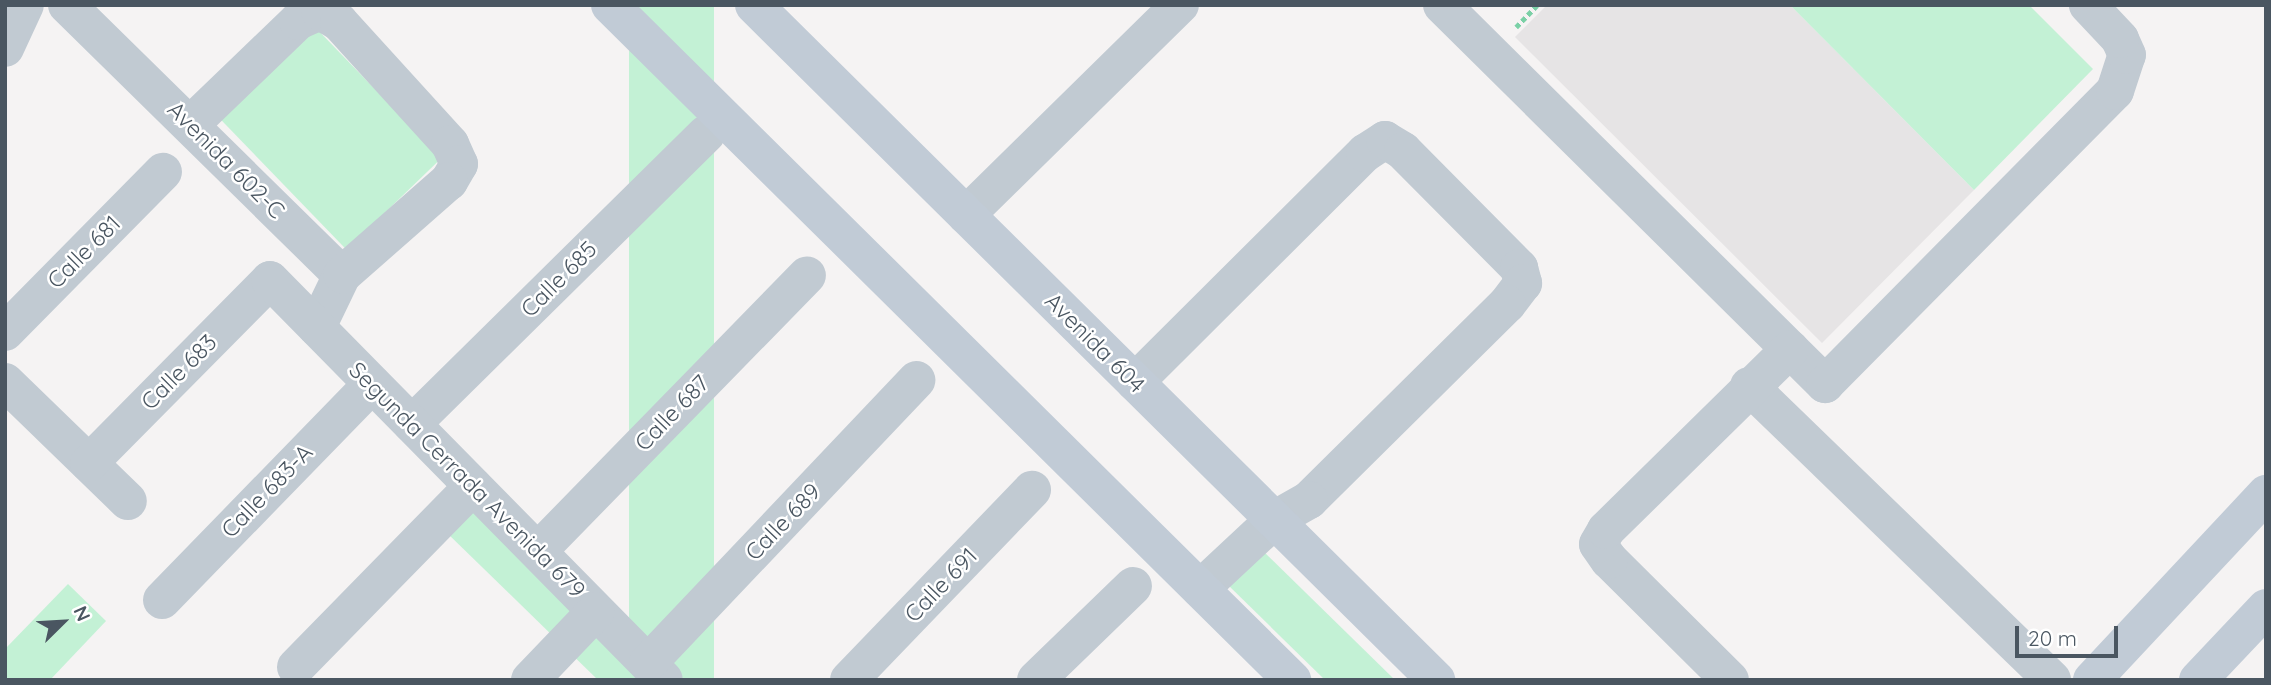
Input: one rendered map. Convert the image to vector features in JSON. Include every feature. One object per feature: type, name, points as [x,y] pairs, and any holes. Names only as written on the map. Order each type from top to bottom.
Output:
[{"type":"street","points":[[6,46],[25,5]]},
{"type":"street","name":"Avenida 602-C","points":[[67,5],[342,275]]},
{"type":"street","points":[[610,5],[1292,680]]},
{"type":"street","name":"Avenida 604","points":[[754,5],[1436,680]]},
{"type":"street","points":[[966,215],[1180,5]]},
{"type":"street","points":[[1443,5],[1825,384],[2001,210],[2115,91],[2127,55],[2107,11]]},
{"type":"street","points":[[191,124],[298,21],[320,11],[338,22],[450,144],[459,164],[449,181],[342,275],[317,327]]},
{"type":"street","name":"Calle 685","points":[[412,424],[706,134]]},
{"type":"street","points":[[1135,382],[1365,153],[1385,140],[1404,151],[1512,256],[1523,283],[1517,294],[1309,500],[1274,520],[1200,589]]},
{"type":"street","name":"Calle 681","points":[[5,332],[163,172]]},
{"type":"street","name":"Calle 687","points":[[538,551],[807,275]]},
{"type":"street","name":"Segunda Cerrada Avenida 679","points":[[270,280],[656,671]]},
{"type":"street","name":"Calle 683","points":[[89,463],[270,280]]},
{"type":"street","points":[[1730,680],[1609,560],[1598,544],[1606,530],[1749,386],[1790,349]]},
{"type":"street","name":"Calle 689","points":[[656,671],[917,380]]},
{"type":"street","points":[[5,382],[128,501]]},
{"type":"street","name":"Calle 683-A","points":[[162,600],[372,384]]},
{"type":"street","points":[[1749,386],[2052,680]]},
{"type":"street","points":[[296,667],[473,486]]},
{"type":"street","name":"Calle 691","points":[[849,680],[1032,490]]},
{"type":"street","points":[[2092,680],[2266,494]]},
{"type":"street","points":[[1036,680],[1133,586]]},
{"type":"street","points":[[2203,678],[2266,608]]},
{"type":"street","points":[[530,680],[596,611]]},
{"type":"shaded area","points":[[1547,5],[1790,5],[1974,190],[1822,343],[1515,37]]},
{"type":"green space","points":[[629,5],[714,5],[714,680],[629,680]]},
{"type":"green space","points":[[1790,5],[2029,5],[2093,69],[1974,190]]},
{"type":"green space","points":[[313,25],[442,158],[347,250],[218,117]]},
{"type":"green space","points":[[491,485],[691,680],[598,680],[446,532]]},
{"type":"green space","points":[[1262,550],[1395,680],[1325,680],[1228,585]]},
{"type":"green space","points":[[68,584],[106,621],[50,680],[5,680],[5,649]]}]
